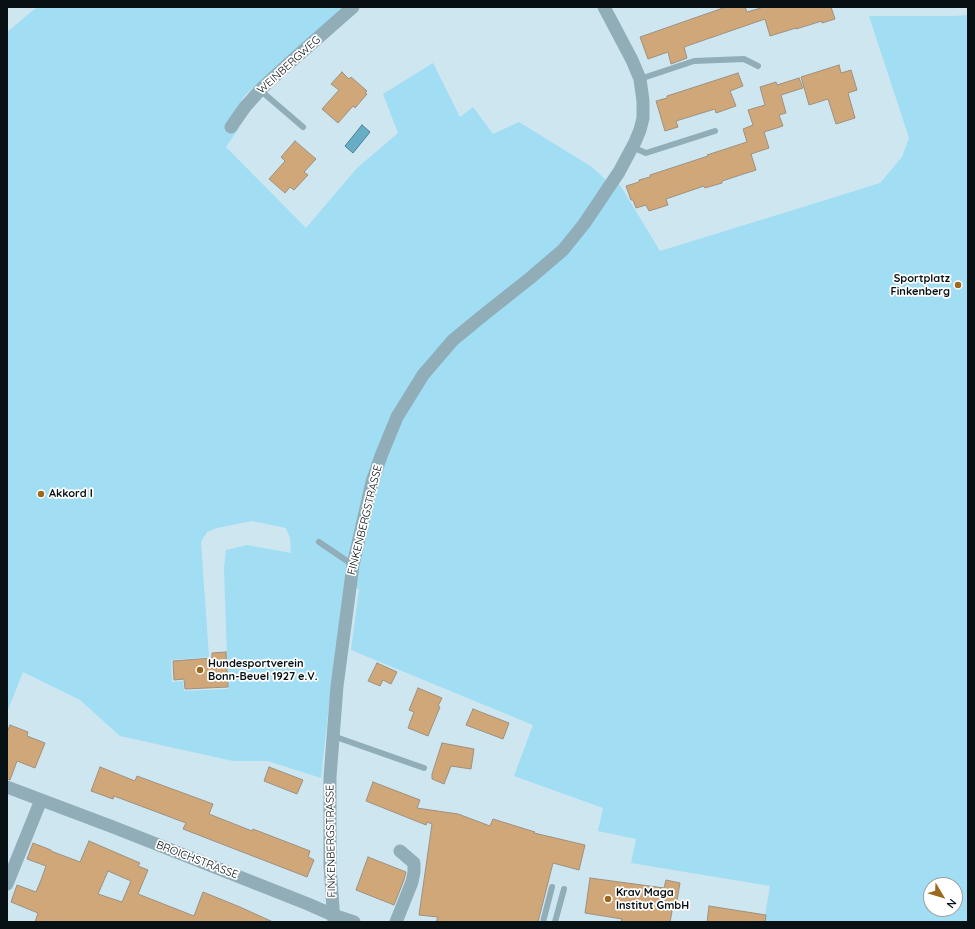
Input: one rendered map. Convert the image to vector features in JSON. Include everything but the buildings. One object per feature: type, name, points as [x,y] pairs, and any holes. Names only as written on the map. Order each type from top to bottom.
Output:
[{"type":"street","name":"WEINBERGWEG","points":[[230,127],[260,90],[353,7]]},
{"type":"street","name":"FINKENBERGSTRASSE","points":[[334,918],[330,866],[330,777],[337,686],[353,565],[372,482],[381,456],[398,417],[423,375],[453,340],[563,250],[584,224],[615,179],[632,147],[640,130],[643,118],[643,101],[640,79],[632,60],[604,7]]},
{"type":"street","name":"BROICHSTRASSE","points":[[7,787],[175,852],[334,918],[354,922]]},
{"type":"street","points":[[7,884],[41,800]]},
{"type":"street","points":[[396,922],[412,882],[414,872],[414,863],[400,851]]},
{"type":"lane","points":[[640,79],[694,61],[744,59],[758,66]]},
{"type":"lane","points":[[260,90],[303,127]]},
{"type":"lane","points":[[632,147],[646,153],[715,131]]},
{"type":"lane","points":[[319,542],[353,565]]},
{"type":"lane","points":[[333,736],[424,768]]},
{"type":"lane","points":[[543,922],[552,887]]},
{"type":"lane","points":[[555,922],[564,889]]},
{"type":"shaded area","points":[[37,7],[347,7],[245,95],[229,121],[239,128],[226,147],[306,228],[357,168],[398,133],[383,94],[433,63],[460,117],[473,107],[493,134],[519,122],[592,167],[605,179],[620,185],[660,251],[880,183],[902,157],[909,138],[869,16],[968,15],[968,922],[764,922],[770,886],[631,863],[636,839],[598,831],[603,808],[514,776],[533,725],[351,650],[359,589],[344,586],[321,778],[268,761],[233,761],[120,736],[80,700],[23,672],[7,712],[7,32]],"holes":[[[252,521],[286,528],[290,538],[291,553],[247,545],[226,550],[224,568],[228,689],[184,691],[183,681],[172,682],[171,660],[209,657],[201,542],[207,532],[217,528]]]},
{"type":"shaded area","points":[[362,125],[370,132],[353,153],[345,146]]},
{"type":"place","name":"Sportplatz Finkenberg","points":[[958,285]]},
{"type":"place","name":"Akkord I","points":[[41,494]]},
{"type":"place","name":"Hundesportverein Bonn-Beuel 1927 e.V.","points":[[200,670]]},
{"type":"place","name":"Krav Maga Institut GmbH","points":[[608,899]]}]
